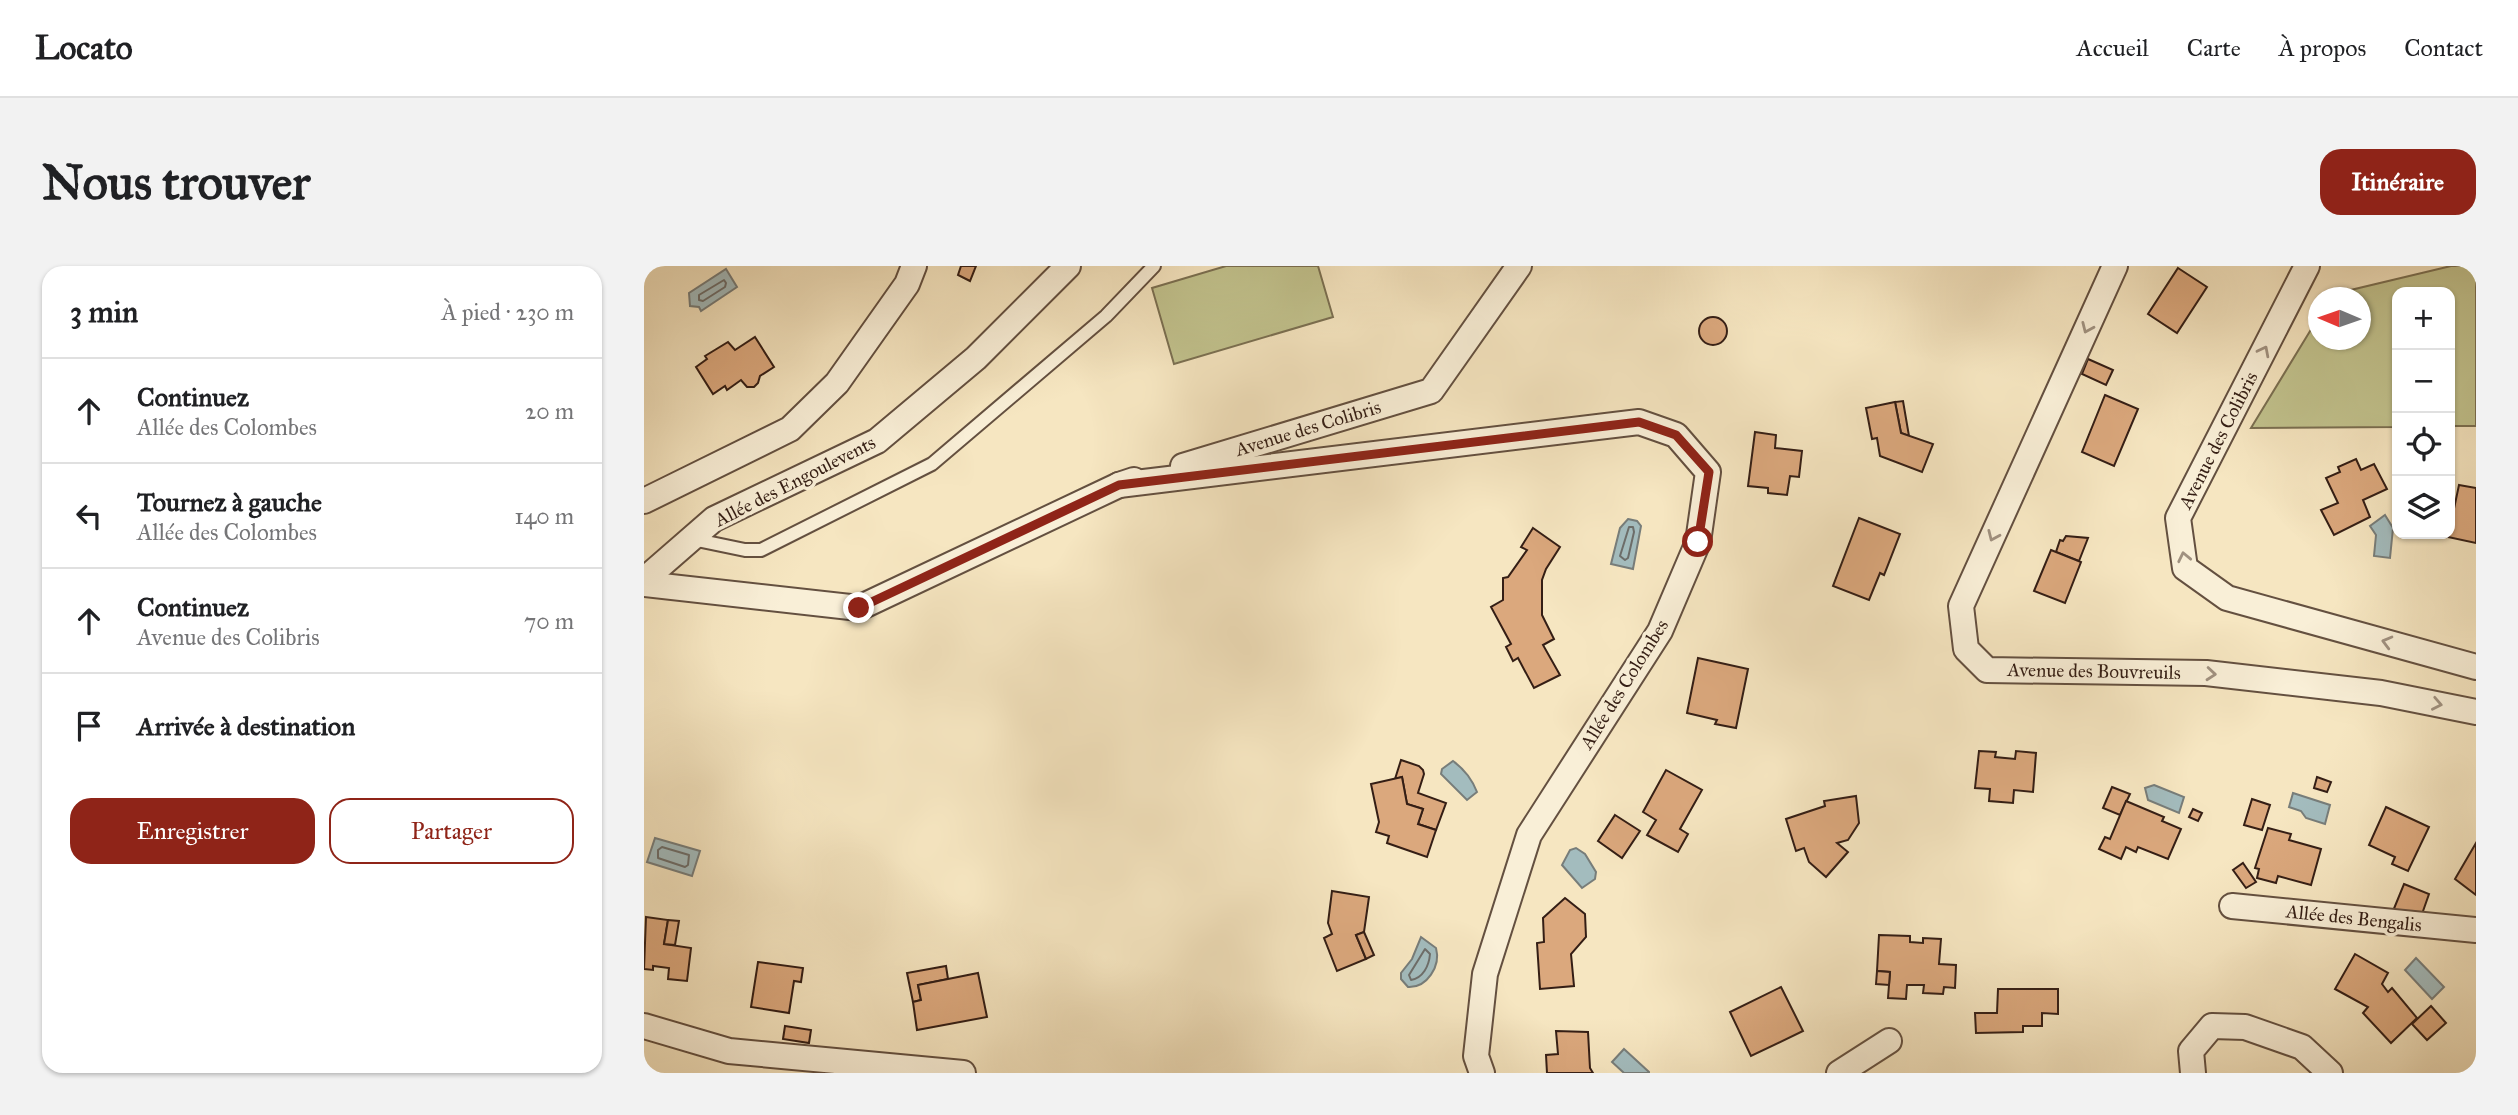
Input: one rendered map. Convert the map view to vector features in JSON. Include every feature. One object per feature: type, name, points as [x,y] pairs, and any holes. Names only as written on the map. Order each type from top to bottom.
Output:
[{"type":"street","points":[[644,501],[790,429],[837,383],[907,284],[914,266]]},
{"type":"street","name":"Allée des Engoulevents","points":[[644,582],[714,519],[877,441],[976,358],[1068,266]]},
{"type":"street","name":"Avenue des Colibris","points":[[644,582],[859,608],[1119,485],[1431,391],[1519,266]]},
{"type":"street","name":"Avenue des Bouvreuils","points":[[2115,266],[1961,606],[1966,649],[1987,670],[2206,673],[2381,693],[2476,712]]},
{"type":"street","name":"Avenue des Colibris","points":[[2307,266],[2178,518],[2185,568],[2227,598],[2476,667]]},
{"type":"street","name":"Allée des Colombes","points":[[1119,485],[1639,422],[1676,435],[1709,472],[1698,542],[1660,631],[1529,835],[1485,974],[1476,1056],[1482,1073]]},
{"type":"street","name":"Allée des Bengalis","points":[[2232,906],[2476,930]]},
{"type":"street","points":[[644,1026],[729,1051],[963,1073]]},
{"type":"street","points":[[2193,1073],[2191,1051],[2212,1026],[2245,1027],[2302,1046],[2330,1073]]},
{"type":"street","points":[[1839,1073],[1889,1041]]},
{"type":"lane","points":[[692,538],[745,550],[761,550],[932,464],[1106,316],[1154,266]]},
{"type":"green space","points":[[1226,266],[1318,266],[1333,317],[1174,364],[1152,288]]},
{"type":"green space","points":[[2451,266],[2476,266],[2476,426],[2455,426],[2455,287],[2392,287],[2392,427],[2251,428],[2308,334],[2308,350],[2371,350],[2371,287],[2363,287]]},
{"type":"water","points":[[726,269],[737,287],[701,311],[699,307],[690,306],[689,293]]},
{"type":"water","points":[[2385,515],[2392,526],[2390,558],[2374,556],[2376,535],[2370,526]]},
{"type":"water","points":[[1628,519],[1637,521],[1641,526],[1633,569],[1611,564],[1620,528]]},
{"type":"water","points":[[1453,761],[1461,767],[1477,792],[1467,800],[1441,774],[1442,769]]},
{"type":"water","points":[[2154,785],[2184,797],[2179,813],[2148,800],[2145,788]]},
{"type":"water","points":[[2293,793],[2330,805],[2325,824],[2306,818],[2301,811],[2289,807]]},
{"type":"water","points":[[655,838],[700,851],[692,876],[647,862]]},
{"type":"water","points":[[1576,848],[1585,854],[1596,872],[1595,879],[1582,888],[1562,865],[1570,850]]},
{"type":"water","points":[[1421,937],[1436,948],[1436,962],[1427,980],[1408,987],[1401,979],[1401,973],[1412,959]]},
{"type":"water","points":[[2416,958],[2444,987],[2432,999],[2405,970]]},
{"type":"water","points":[[1624,1049],[1649,1073],[1624,1073],[1612,1062]]},
{"type":"building","points":[[961,266],[976,266],[970,281],[958,275]]},
{"type":"building","points":[[2178,268],[2207,287],[2177,333],[2148,314]]},
{"type":"building","points":[[1713,317],[1723,321],[1727,331],[1723,341],[1713,345],[1703,341],[1699,331],[1703,321]]},
{"type":"building","points":[[755,337],[774,367],[760,376],[754,387],[747,387],[741,380],[727,390],[725,386],[713,394],[696,367],[707,359],[705,356],[728,342],[735,350]]},
{"type":"building","points":[[2088,359],[2113,370],[2106,385],[2082,374]]},
{"type":"building","points":[[2105,395],[2138,409],[2114,466],[2082,452]]},
{"type":"building","points":[[1903,401],[1909,436],[1901,433],[1895,402]]},
{"type":"building","points":[[1895,402],[1901,433],[1933,444],[1922,472],[1880,456],[1877,438],[1872,439],[1866,408]]},
{"type":"building","points":[[1755,432],[1776,435],[1775,448],[1802,451],[1799,477],[1790,476],[1787,495],[1768,493],[1768,488],[1748,486]]},
{"type":"building","points":[[2356,459],[2361,470],[2374,464],[2387,489],[2363,500],[2370,517],[2334,535],[2321,510],[2338,503],[2326,478],[2340,472],[2338,467]]},
{"type":"building","points":[[2459,485],[2476,488],[2476,543],[2455,538],[2455,504]]},
{"type":"building","points":[[1859,518],[1900,534],[1884,575],[1880,573],[1869,600],[1833,586]]},
{"type":"building","points":[[1533,528],[1560,547],[1542,580],[1542,615],[1554,639],[1543,645],[1560,675],[1534,688],[1518,658],[1513,661],[1506,647],[1511,644],[1491,607],[1503,600],[1503,578],[1508,577],[1527,550],[1521,547]]},
{"type":"building","points":[[2066,536],[2088,538],[2079,561],[2056,552],[2060,540],[2063,541]]},
{"type":"building","points":[[2051,550],[2081,562],[2065,603],[2034,591]]},
{"type":"building","points":[[1698,658],[1748,669],[1736,728],[1715,724],[1717,720],[1687,713]]},
{"type":"building","points":[[1979,751],[1996,752],[1995,757],[2015,759],[2016,751],[2036,753],[2033,792],[2014,790],[2013,803],[1989,801],[1990,789],[1975,788]]},
{"type":"building","points":[[1401,760],[1423,770],[1418,793],[1446,803],[1436,830],[1418,824],[1423,809],[1407,804],[1402,777],[1395,779]]},
{"type":"building","points":[[1666,770],[1702,790],[1680,829],[1688,834],[1678,852],[1647,835],[1656,820],[1643,812]]},
{"type":"building","points":[[1402,777],[1407,804],[1423,809],[1418,824],[1436,830],[1427,857],[1387,843],[1389,836],[1376,832],[1379,822],[1371,784]]},
{"type":"building","points":[[2317,777],[2331,782],[2327,792],[2314,788]]},
{"type":"building","points":[[2112,787],[2130,794],[2120,815],[2103,808]]},
{"type":"building","points":[[1856,796],[1859,823],[1848,840],[1837,843],[1848,852],[1826,877],[1809,862],[1804,848],[1796,851],[1786,819],[1825,806],[1824,801]]},
{"type":"building","points":[[2252,799],[2270,805],[2262,830],[2244,825]]},
{"type":"building","points":[[2126,801],[2164,817],[2162,821],[2181,829],[2168,859],[2138,847],[2136,852],[2126,847],[2121,859],[2099,849],[2105,837],[2110,839]]},
{"type":"building","points":[[2386,807],[2429,827],[2408,871],[2392,864],[2395,857],[2369,845]]},
{"type":"building","points":[[2193,809],[2202,813],[2198,821],[2189,817]]},
{"type":"building","points":[[1615,815],[1640,831],[1622,858],[1598,841]]},
{"type":"building","points":[[2268,828],[2291,834],[2289,840],[2321,849],[2311,885],[2278,876],[2276,883],[2257,878],[2259,869],[2255,868]]},
{"type":"building","points":[[2476,843],[2476,895],[2455,879]]},
{"type":"building","points":[[2243,863],[2256,882],[2246,888],[2233,870]]},
{"type":"building","points":[[2404,884],[2429,894],[2422,914],[2393,911]]},
{"type":"building","points":[[1332,891],[1369,897],[1364,932],[1356,935],[1366,959],[1337,971],[1324,938],[1332,934],[1328,923]]},
{"type":"building","points":[[1565,898],[1585,914],[1586,937],[1571,954],[1574,986],[1540,989],[1537,943],[1544,942],[1543,918]]},
{"type":"building","points":[[646,917],[668,920],[664,944],[691,948],[687,981],[668,979],[669,968],[653,966],[653,970],[644,969]]},
{"type":"building","points":[[668,920],[679,921],[675,945],[664,944]]},
{"type":"building","points":[[1364,932],[1374,955],[1366,959],[1356,935]]},
{"type":"building","points":[[1879,935],[1910,936],[1910,942],[1923,943],[1923,938],[1941,939],[1939,964],[1956,965],[1955,988],[1944,987],[1943,994],[1923,993],[1924,985],[1907,985],[1906,999],[1888,998],[1890,972],[1877,971]]},
{"type":"building","points":[[2355,954],[2388,973],[2382,984],[2388,992],[2392,988],[2417,1018],[2391,1043],[2363,1013],[2368,1007],[2335,989]]},
{"type":"building","points":[[758,962],[803,968],[801,982],[794,981],[789,1013],[751,1007]]},
{"type":"building","points":[[946,966],[948,979],[918,985],[921,1000],[913,1002],[907,973]]},
{"type":"building","points":[[1877,971],[1890,972],[1889,985],[1876,984]]},
{"type":"building","points":[[978,973],[987,1017],[917,1030],[913,1002],[921,1000],[918,985]]},
{"type":"building","points":[[1781,987],[1803,1031],[1751,1056],[1730,1012]]},
{"type":"building","points":[[1998,989],[2058,989],[2058,1014],[2042,1013],[2042,1026],[2023,1026],[2023,1032],[1976,1033],[1975,1013],[1997,1013]]},
{"type":"building","points":[[2431,1006],[2446,1023],[2427,1040],[2412,1024]]},
{"type":"building","points":[[785,1026],[811,1030],[809,1043],[783,1039]]},
{"type":"building","points":[[1556,1031],[1588,1032],[1590,1068],[1593,1073],[1547,1073],[1546,1055],[1558,1054]]},
{"type":"route","points":[[859,608],[1119,485],[1639,422],[1676,435],[1709,472],[1698,542]]}]
